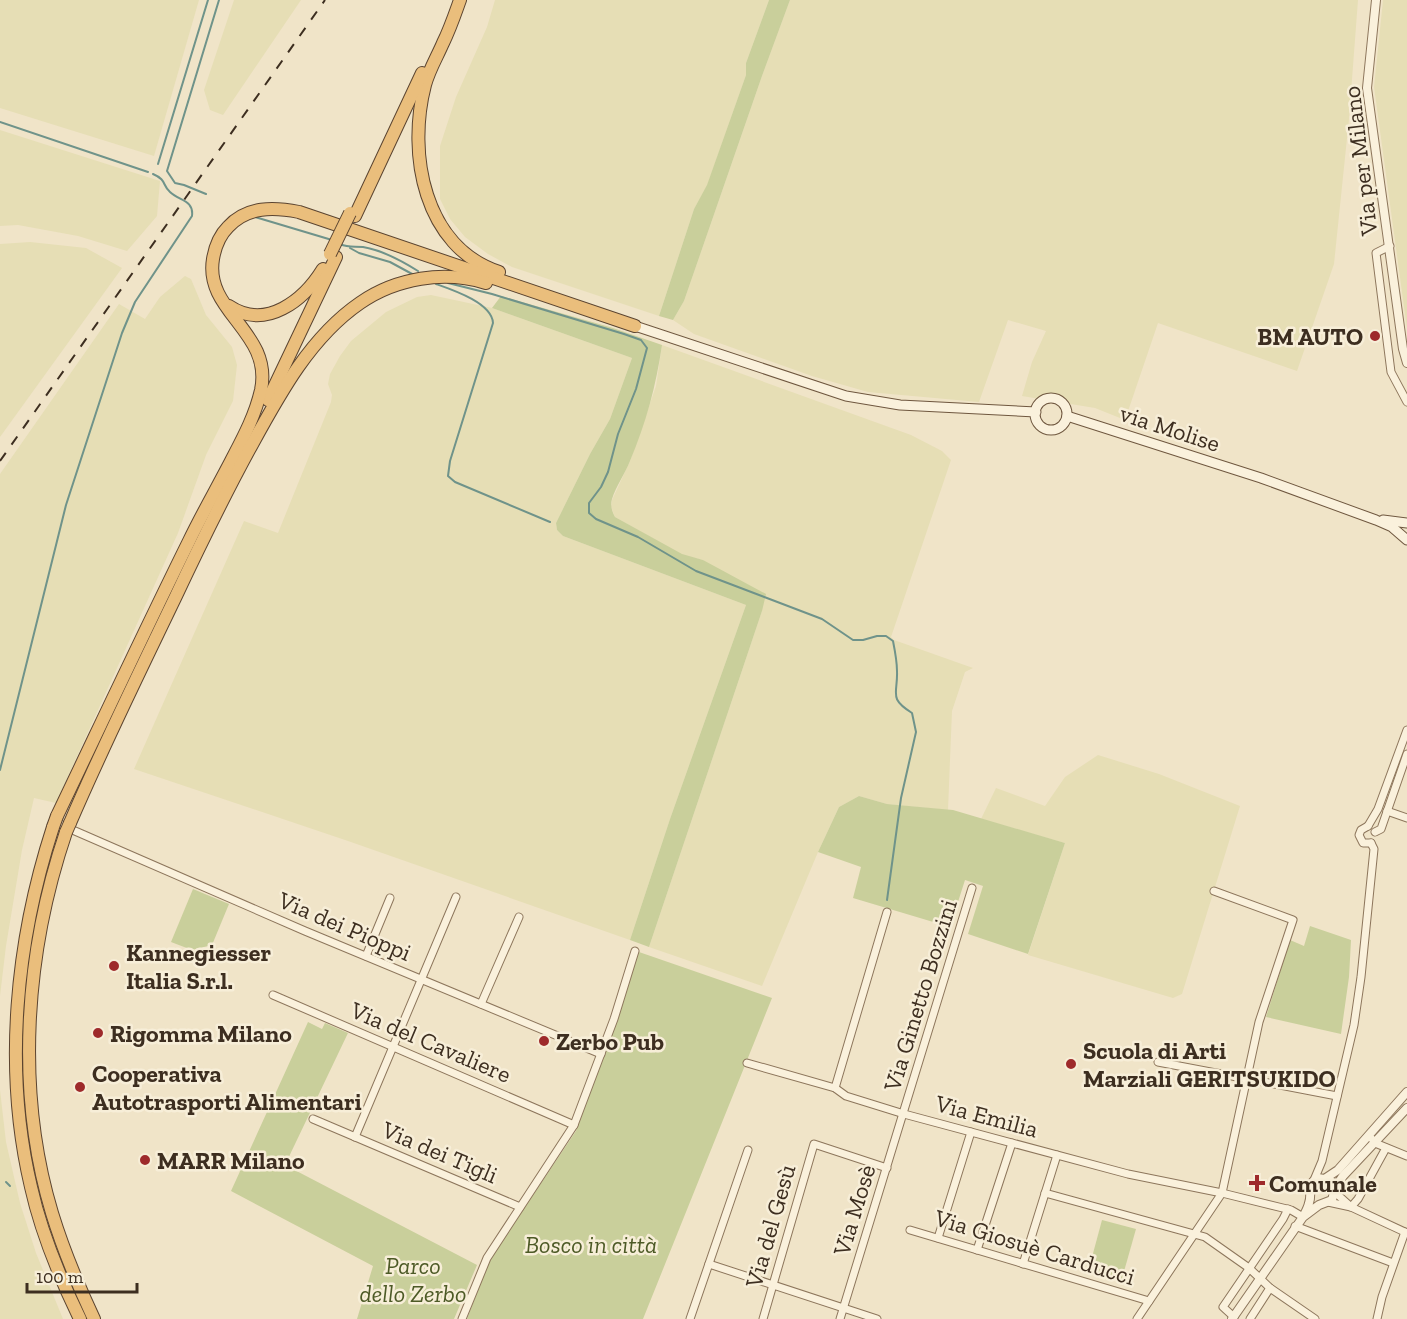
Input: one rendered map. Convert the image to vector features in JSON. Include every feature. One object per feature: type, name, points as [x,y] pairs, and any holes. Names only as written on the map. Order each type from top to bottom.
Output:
[{"type":"highway","points":[[80,1319],[51,1251],[31,1189],[19,1105],[17,1024],[21,970],[36,884],[55,821],[285,365],[333,255],[352,215],[368,190],[437,42],[453,0]]},
{"type":"highway","points":[[460,0],[431,69],[421,103],[419,124],[421,162],[429,205],[434,216],[454,244],[479,263],[572,297],[605,316]]},
{"type":"highway","points":[[94,1319],[62,1245],[40,1161],[31,1079],[30,1036],[33,972],[44,911],[70,829],[247,430],[262,387],[261,362],[255,347],[245,330],[220,299],[212,277],[212,264],[217,242],[232,222],[253,211],[282,208],[316,217],[635,326]]},
{"type":"highway","points":[[220,299],[236,311],[245,314],[264,315],[280,310],[298,300],[308,290],[333,255]]},
{"type":"highway","points":[[213,505],[276,399],[312,348],[349,311],[382,290],[429,277],[474,279],[553,305],[605,316]]},
{"type":"main road","points":[[635,326],[846,396],[900,405],[1036,412]]},
{"type":"main road","points":[[1053,398],[1062,402],[1067,416],[1058,428],[1048,429],[1037,421],[1036,412],[1040,404],[1053,398]]},
{"type":"main road","name":"via Molise","points":[[1067,416],[1261,478],[1376,520]]},
{"type":"main road","points":[[1376,520],[1407,522]]},
{"type":"main road","points":[[1376,520],[1392,527],[1407,540]]},
{"type":"street","name":"Via per Milano","points":[[1376,0],[1367,88],[1403,349],[1407,363]]},
{"type":"street","points":[[1390,246],[1376,254],[1392,372],[1407,402]]},
{"type":"street","points":[[1368,826],[1375,832],[1375,839],[1371,843],[1363,843],[1359,835],[1361,830],[1368,826],[1378,809],[1407,730]]},
{"type":"street","points":[[1375,832],[1381,829],[1407,754]]},
{"type":"street","points":[[1387,811],[1407,818]]},
{"type":"street","name":"Via dei Pioppi","points":[[70,829],[601,1054]]},
{"type":"street","points":[[1288,1209],[1223,1308],[1233,1318],[1303,1217],[1310,1203],[1309,1189],[1322,1161],[1354,1025],[1374,849],[1371,843]]},
{"type":"street","name":"Via Ginetto Bozzini","points":[[904,1113],[972,888]]},
{"type":"street","points":[[1137,1319],[1222,1193],[1259,1022],[1293,920],[1214,891]]},
{"type":"street","points":[[355,1137],[456,897]]},
{"type":"street","points":[[366,956],[390,898]]},
{"type":"street","points":[[835,1088],[887,912]]},
{"type":"street","points":[[481,1004],[519,917]]},
{"type":"street","points":[[462,1319],[487,1258],[574,1125],[601,1054],[635,951]]},
{"type":"street","name":"Via del Cavaliere","points":[[273,995],[574,1125]]},
{"type":"street","points":[[1158,1062],[1337,1096]]},
{"type":"street","name":"Via Emilia","points":[[747,1063],[835,1088],[846,1096],[971,1132],[1128,1174],[1288,1209],[1303,1217]]},
{"type":"street","points":[[1314,1180],[1326,1178],[1338,1170],[1407,1092]]},
{"type":"street","points":[[1303,1217],[1334,1197],[1335,1188],[1341,1179],[1407,1107]]},
{"type":"street","name":"Via Mosè","points":[[840,1319],[904,1113]]},
{"type":"street","name":"Via dei Tigli","points":[[313,1119],[520,1207]]},
{"type":"street","points":[[938,1238],[971,1132]]},
{"type":"street","points":[[1368,1135],[1375,1143],[1407,1156]]},
{"type":"street","points":[[977,1250],[1012,1143]]},
{"type":"street","name":"Via del Gesù","points":[[763,1319],[814,1144],[887,1168]]},
{"type":"street","points":[[1351,1207],[1358,1199],[1386,1148]]},
{"type":"street","points":[[690,1319],[748,1150]]},
{"type":"street","points":[[1023,1263],[1057,1155]]},
{"type":"street","points":[[1322,1161],[1322,1170],[1326,1178],[1332,1182],[1339,1196],[1351,1207]]},
{"type":"street","points":[[1045,1194],[1205,1237],[1249,1268],[1270,1288],[1315,1319]]},
{"type":"street","points":[[1310,1197],[1316,1202],[1351,1207],[1406,1233],[1393,1263],[1377,1319]]},
{"type":"street","points":[[1295,1226],[1393,1263]]},
{"type":"street","name":"Via Giosuè Carducci","points":[[910,1230],[1149,1301]]},
{"type":"street","points":[[709,1264],[877,1319]]},
{"type":"street","points":[[1250,1319],[1270,1288]]},
{"type":"shaded area","points":[[0,0],[199,0],[154,156],[0,108]]},
{"type":"shaded area","points":[[234,0],[301,0],[223,115],[210,110],[204,90]]},
{"type":"shaded area","points":[[495,0],[769,0],[746,63],[746,75],[707,186],[694,209],[659,316],[512,267],[488,254],[465,237],[450,219],[440,199],[440,146],[456,97],[487,27]]},
{"type":"shaded area","points":[[790,0],[1358,0],[1349,119],[1334,264],[1297,371],[1158,323],[1125,420],[1095,408],[1022,396],[1032,362],[1046,331],[1008,320],[979,402],[868,392],[812,376],[694,334],[673,320],[684,301]]},
{"type":"shaded area","points":[[1383,0],[1407,0],[1407,329],[1374,87]]},
{"type":"shaded area","points":[[0,130],[160,181],[157,216],[127,251],[78,236],[18,225],[0,226]]},
{"type":"shaded area","points":[[30,242],[86,248],[122,268],[0,437],[0,244]]},
{"type":"shaded area","points":[[185,276],[191,279],[206,315],[232,347],[237,365],[233,401],[206,455],[178,533],[56,803],[34,798],[22,850],[0,996],[0,474],[119,304],[145,319],[160,297]]},
{"type":"shaded area","points":[[431,295],[492,308],[632,358],[610,419],[556,523],[557,530],[563,536],[746,605],[630,940],[134,769],[244,521],[278,533],[331,402],[332,395],[328,384],[330,374],[340,356],[351,341],[386,312],[417,297]]},
{"type":"shaded area","points":[[662,345],[911,435],[942,451],[951,460],[891,637],[973,668],[965,672],[952,711],[948,810],[887,804],[859,796],[839,807],[762,986],[649,947],[762,611],[703,560],[682,555],[615,517],[611,507],[656,386]]},
{"type":"shaded area","points":[[1098,755],[1159,774],[1240,806],[1182,994],[1173,998],[1028,955],[1065,843],[981,819],[996,788],[1045,806],[1065,777]]},
{"type":"shaded area","points":[[0,1090],[6,1142],[20,1203],[36,1253],[63,1319],[0,1319]]},
{"type":"green space","points":[[769,0],[790,0],[684,301],[673,320],[659,316],[694,209],[707,185],[746,75],[746,63]]},
{"type":"green space","points":[[501,296],[613,328],[662,345],[646,418],[636,447],[612,499],[613,513],[615,517],[682,554],[703,560],[766,594],[649,947],[630,940],[746,605],[563,536],[557,530],[556,523],[610,419],[632,358],[492,308]]},
{"type":"green space","points":[[859,796],[887,804],[953,810],[1065,843],[1028,954],[968,934],[983,886],[965,880],[950,927],[853,898],[861,867],[818,852],[839,807]]},
{"type":"green space","points":[[193,889],[229,904],[212,945],[192,950],[171,942]]},
{"type":"green space","points":[[1310,926],[1351,940],[1349,977],[1341,1034],[1266,1017],[1290,940],[1304,946]]},
{"type":"green space","name":"Bosco in città","points":[[639,952],[772,998],[643,1319],[467,1319],[489,1261],[576,1131]]},
{"type":"green space","name":"Parco dello Zerbo","points":[[308,1022],[322,1029],[325,1023],[348,1033],[285,1165],[477,1265],[454,1319],[357,1319],[373,1266],[231,1191]]},
{"type":"green space","points":[[1102,1220],[1136,1229],[1121,1282],[1088,1272]]},
{"type":"waterway","points":[[158,164],[208,0]]},
{"type":"waterway","points":[[206,194],[175,183],[167,171],[219,0]]},
{"type":"waterway","points":[[0,122],[148,172]]},
{"type":"waterway","points":[[0,770],[66,505],[122,333],[135,302],[192,216],[191,207],[170,192],[162,180],[153,174]]},
{"type":"waterway","points":[[255,217],[332,240]]},
{"type":"waterway","points":[[340,244],[377,251],[418,271]]},
{"type":"waterway","points":[[350,248],[390,262],[414,275]]},
{"type":"waterway","points":[[448,283],[624,334],[641,340],[647,348],[636,389],[618,434],[608,472],[601,487],[589,503],[589,513],[596,519],[638,537],[696,571],[822,619],[853,640],[886,636],[893,641],[897,667],[897,699],[912,713],[916,732],[901,798],[887,900]]},
{"type":"waterway","points":[[436,284],[479,303],[491,316],[493,323],[450,461],[448,476],[455,482],[550,522]]},
{"type":"waterway","points":[[6,1182],[10,1186]]},
{"type":"railway","points":[[0,461],[325,0]]},
{"type":"place","name":"BM AUTO","points":[[1375,336]]},
{"type":"place","name":"Kannegiesser Italia S.r.l.","points":[[114,966]]},
{"type":"place","name":"Rigomma Milano","points":[[98,1033]]},
{"type":"place","name":"Zerbo Pub","points":[[544,1041]]},
{"type":"place","name":"Scuola di Arti Marziali GERITSUKIDO","points":[[1071,1064]]},
{"type":"place","name":"Cooperativa Autotrasporti Alimentari","points":[[80,1087]]},
{"type":"place","name":"MARR Milano","points":[[145,1160]]},
{"type":"place","name":"Comunale","points":[[1257,1183]]}]
